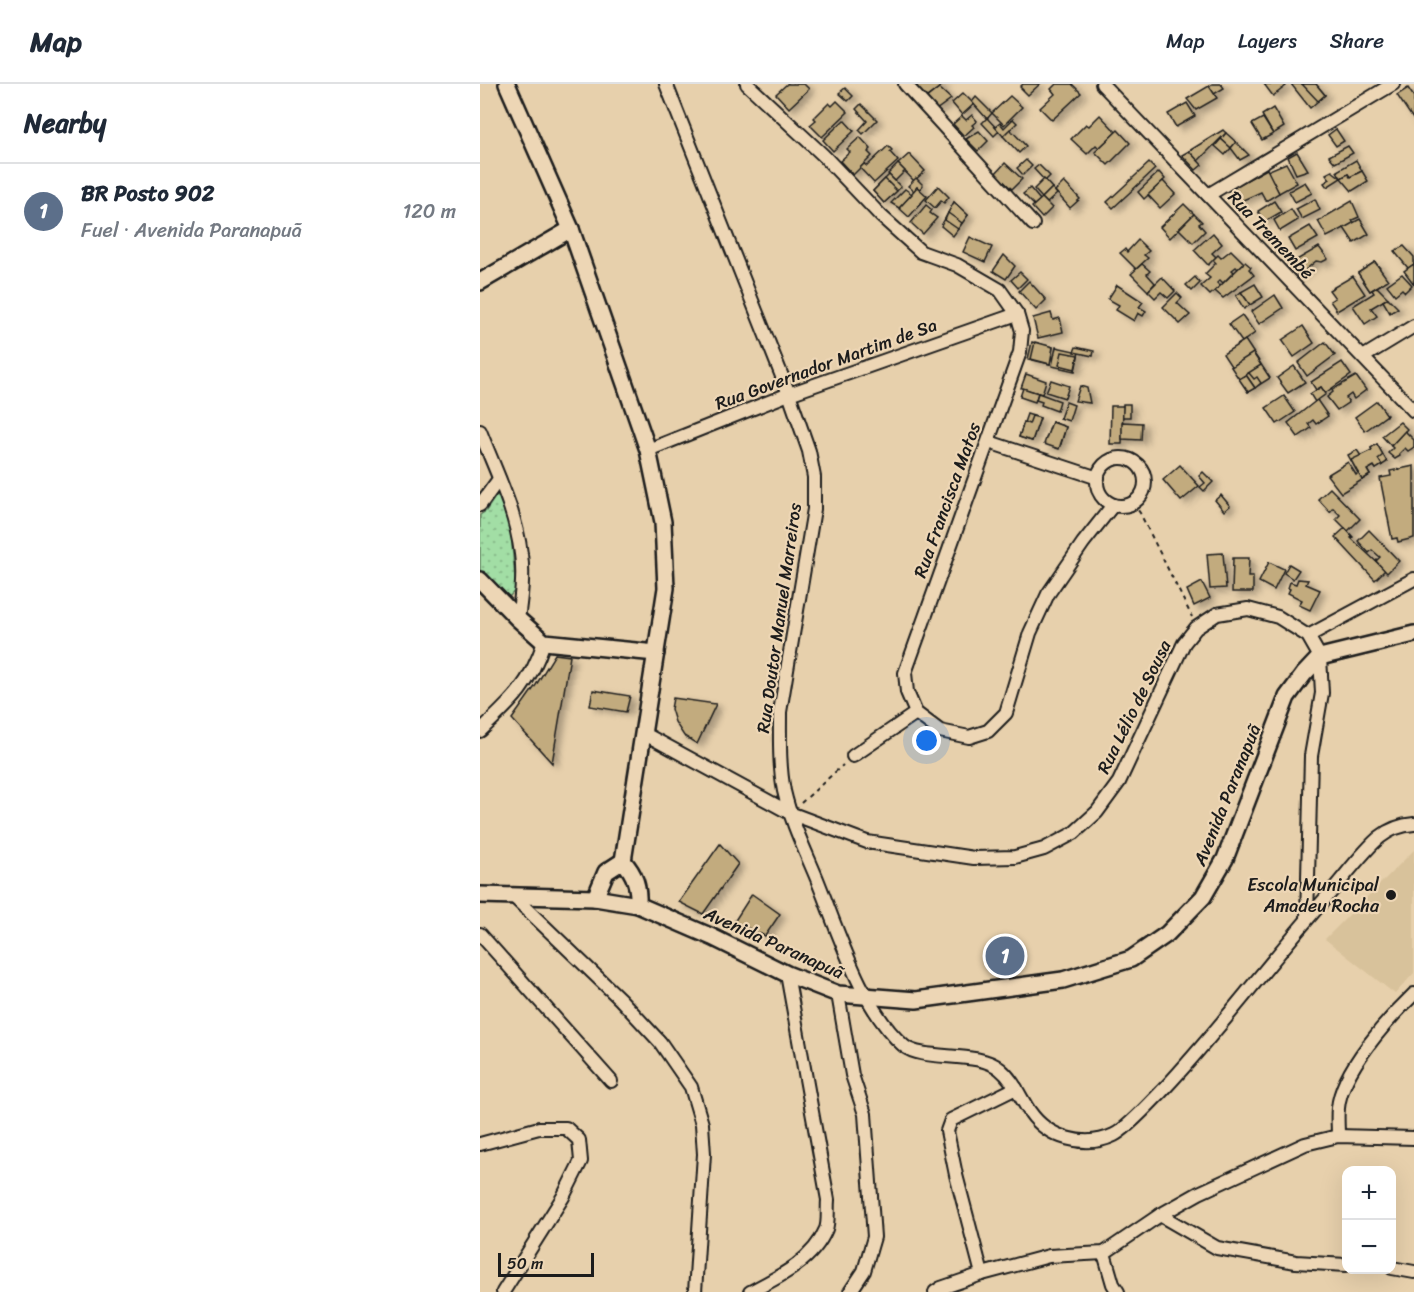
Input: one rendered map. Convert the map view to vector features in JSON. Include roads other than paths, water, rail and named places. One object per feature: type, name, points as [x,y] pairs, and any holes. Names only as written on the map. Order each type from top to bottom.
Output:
[{"type":"street","points":[[507,84],[571,229],[648,450],[663,522],[666,588],[623,861],[633,873],[638,905]]},
{"type":"street","name":"Rua Doutor Manuel Marreiros","points":[[666,84],[789,394],[809,451],[814,477],[814,509],[780,712],[779,746],[784,789],[790,813],[845,949],[868,998],[883,1024],[907,1049],[984,1060],[1000,1068],[1016,1088],[1031,1114],[1057,1136],[1089,1142],[1116,1135],[1152,1102],[1188,1063],[1307,919],[1380,837],[1400,826],[1414,824]]},
{"type":"street","name":"Rua Francisca Matos","points":[[747,84],[823,155],[880,216],[921,252],[957,265],[1000,290],[1017,314],[1022,331],[1020,352],[905,673],[907,692],[916,713]]},
{"type":"street","points":[[905,84],[1033,224]]},
{"type":"street","name":"Rua Tremembé","points":[[1102,84],[1414,411]]},
{"type":"street","points":[[1208,195],[1393,84]]},
{"type":"street","points":[[480,282],[571,229]]},
{"type":"street","name":"Rua Governador Martim de Sa","points":[[648,450],[789,394],[1017,314]]},
{"type":"street","points":[[1363,357],[1414,326]]},
{"type":"street","points":[[480,430],[516,524],[522,556],[518,619]]},
{"type":"street","points":[[989,442],[1098,477]]},
{"type":"street","points":[[1116,459],[1129,460],[1135,463],[1144,474],[1145,487],[1133,503],[1113,505],[1107,502],[1099,491],[1098,477],[1104,466],[1116,459]]},
{"type":"street","points":[[480,504],[499,479]]},
{"type":"street","points":[[853,756],[916,713],[940,731],[969,737],[988,731],[1006,713],[1030,633],[1048,594],[1083,543],[1113,505]]},
{"type":"street","points":[[1308,636],[1414,579]]},
{"type":"street","points":[[480,580],[544,642],[656,652]]},
{"type":"street","name":"Rua Lélio de Sousa","points":[[643,733],[790,813],[867,842],[974,858],[1015,857],[1044,849],[1074,833],[1096,812],[1119,782],[1184,643],[1196,628],[1217,614],[1248,609],[1278,617],[1308,636],[1320,657]]},
{"type":"street","points":[[1307,919],[1311,756],[1323,693],[1320,657],[1414,634]]},
{"type":"street","points":[[480,731],[516,697],[529,679],[544,642]]},
{"type":"street","name":"Avenida Paranapuã","points":[[480,895],[595,898],[638,905],[712,937],[787,974],[838,994],[916,1000],[1063,980],[1131,959],[1167,934],[1203,897],[1225,859],[1287,697],[1320,657]]},
{"type":"street","points":[[595,898],[606,872],[623,861]]},
{"type":"street","points":[[514,897],[620,999],[660,1042],[691,1087],[702,1124],[704,1154],[695,1292]]},
{"type":"street","points":[[480,933],[611,1081]]},
{"type":"street","points":[[750,1292],[791,1270],[815,1247],[827,1227],[828,1200],[787,974]]},
{"type":"street","points":[[838,994],[852,1076],[865,1114],[874,1237],[864,1271],[850,1292]]},
{"type":"street","points":[[1338,1136],[1338,1106],[1345,1085],[1360,1058],[1389,1018],[1414,994]]},
{"type":"street","points":[[982,1274],[956,1175],[947,1131],[948,1124],[951,1120],[1016,1088]]},
{"type":"street","points":[[480,1144],[539,1128],[566,1128],[579,1140],[581,1161],[563,1197],[503,1292]]},
{"type":"street","points":[[934,1292],[982,1274],[1048,1256],[1104,1254],[1160,1215],[1199,1193],[1305,1144],[1338,1136],[1414,1138]]},
{"type":"street","points":[[1160,1215],[1216,1248],[1296,1262],[1342,1265]]},
{"type":"street","points":[[1104,1254],[1113,1284],[1118,1292]]},
{"type":"street","points":[[1396,1269],[1414,1272]]},
{"type":"place","name":"Escola Municipal Amadeu Rocha","points":[[1391,895]]},
{"type":"place","name":"BR Posto 902","points":[[1005,956]]}]
